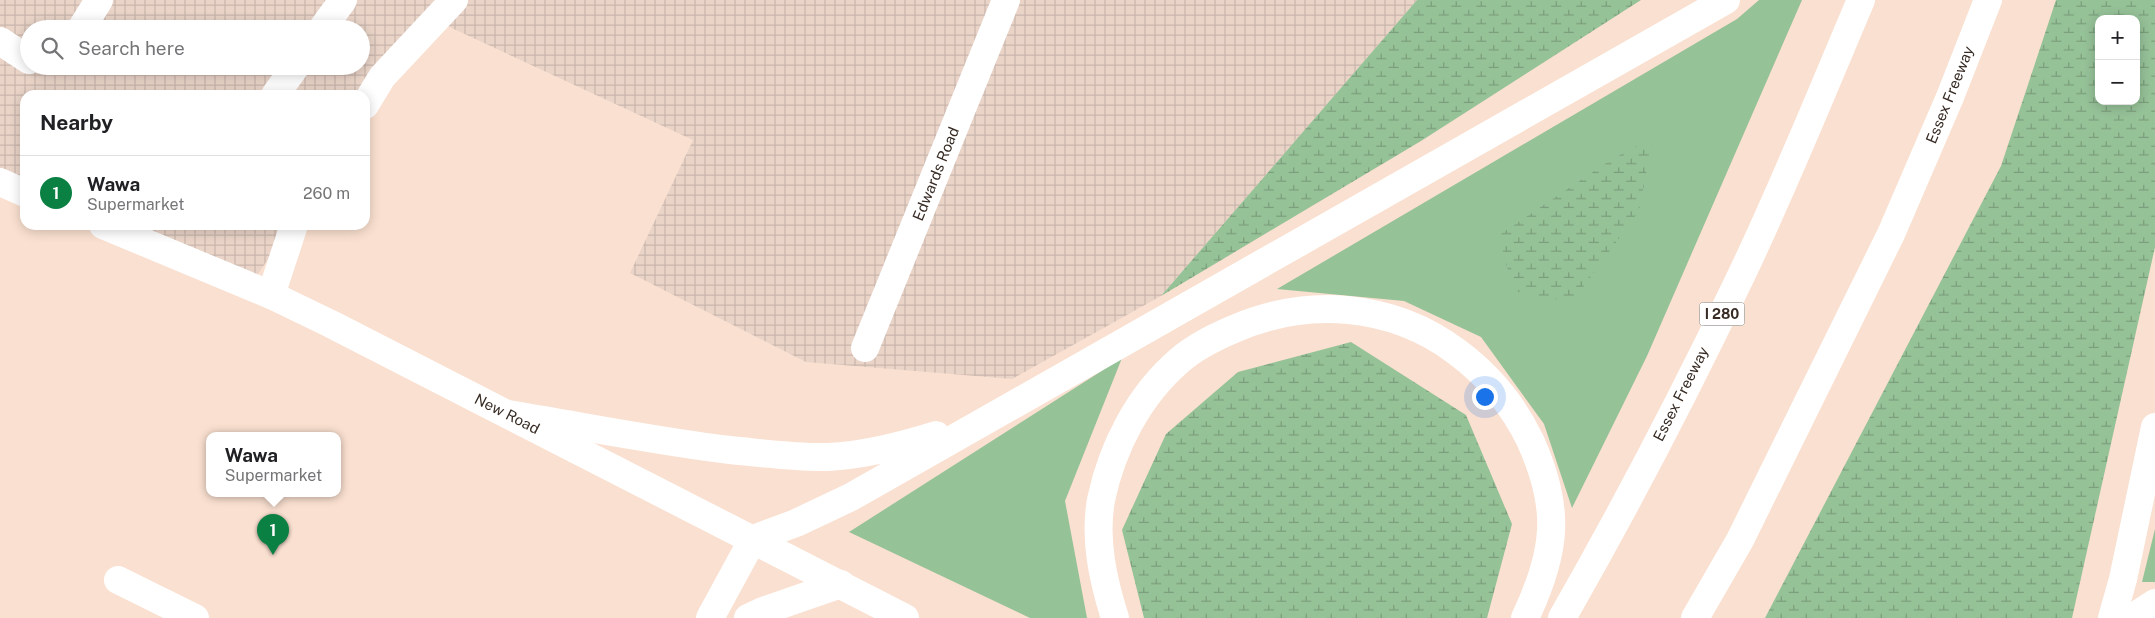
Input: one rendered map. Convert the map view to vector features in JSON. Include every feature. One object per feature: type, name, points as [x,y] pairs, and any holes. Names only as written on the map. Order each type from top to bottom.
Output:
[{"type":"main road","points":[[87,20],[99,0]]},
{"type":"main road","points":[[328,20],[342,0]]},
{"type":"main road","points":[[370,96],[382,77],[454,0]]},
{"type":"main road","name":"Edwards Road","points":[[866,348],[1006,0]]},
{"type":"main road","points":[[710,618],[753,540],[796,524],[851,497],[1726,0]]},
{"type":"main road","name":"Essex Freeway","points":[[1562,618],[1629,495],[1739,280],[1786,176],[1861,0]]},
{"type":"main road","name":"Essex Freeway","points":[[1695,618],[1740,540],[1891,234],[1950,97],[1988,0]]},
{"type":"main road","points":[[0,41],[20,54]]},
{"type":"main road","points":[[279,90],[289,75]]},
{"type":"main road","points":[[0,182],[20,190]]},
{"type":"main road","name":"New Road","points":[[115,230],[271,295],[331,324],[906,618]]},
{"type":"main road","points":[[271,295],[292,230]]},
{"type":"main road","points":[[1115,618],[1104,586],[1099,549],[1101,502],[1109,466],[1124,432],[1148,393],[1181,359],[1211,338],[1254,320],[1299,310],[1335,309],[1370,313],[1404,322],[1438,338],[1475,366],[1505,397],[1524,427],[1542,465],[1552,507],[1551,542],[1541,584],[1525,618]]},
{"type":"main road","points":[[508,414],[701,446],[765,454],[828,457],[903,446],[959,428],[1012,405]]},
{"type":"main road","points":[[2112,618],[2123,578],[2155,427]]},
{"type":"main road","points":[[118,580],[195,618]]},
{"type":"main road","points":[[748,618],[840,584]]},
{"type":"main road","points":[[2132,618],[2155,603]]},
{"type":"shaded area","points":[[0,0],[1417,0],[1161,296],[1012,379],[806,362],[630,273],[693,140],[430,18],[369,90],[20,90],[20,188],[0,179]]},
{"type":"shaded area","points":[[119,230],[288,230],[250,286]]},
{"type":"green space","points":[[1417,0],[1641,0],[1421,141],[1161,296]]},
{"type":"green space","points":[[1759,0],[1802,0],[1647,356],[1572,508],[1544,424],[1481,337],[1404,301],[1277,289],[1737,19]]},
{"type":"green space","points":[[2056,0],[2155,0],[2155,247],[2072,618],[1765,618],[2001,166]]},
{"type":"green space","points":[[1653,137],[1639,211],[1572,302],[1513,291],[1499,235],[1614,158]]},
{"type":"green space","points":[[1351,342],[1466,415],[1512,524],[1487,618],[1144,618],[1122,530],[1166,434],[1238,372]]},
{"type":"green space","points":[[1122,358],[1065,501],[1087,618],[1030,618],[849,532]]},
{"type":"green space","points":[[2155,529],[2155,582],[2142,582]]},
{"type":"place","name":"Wawa","points":[[273,555]]}]
